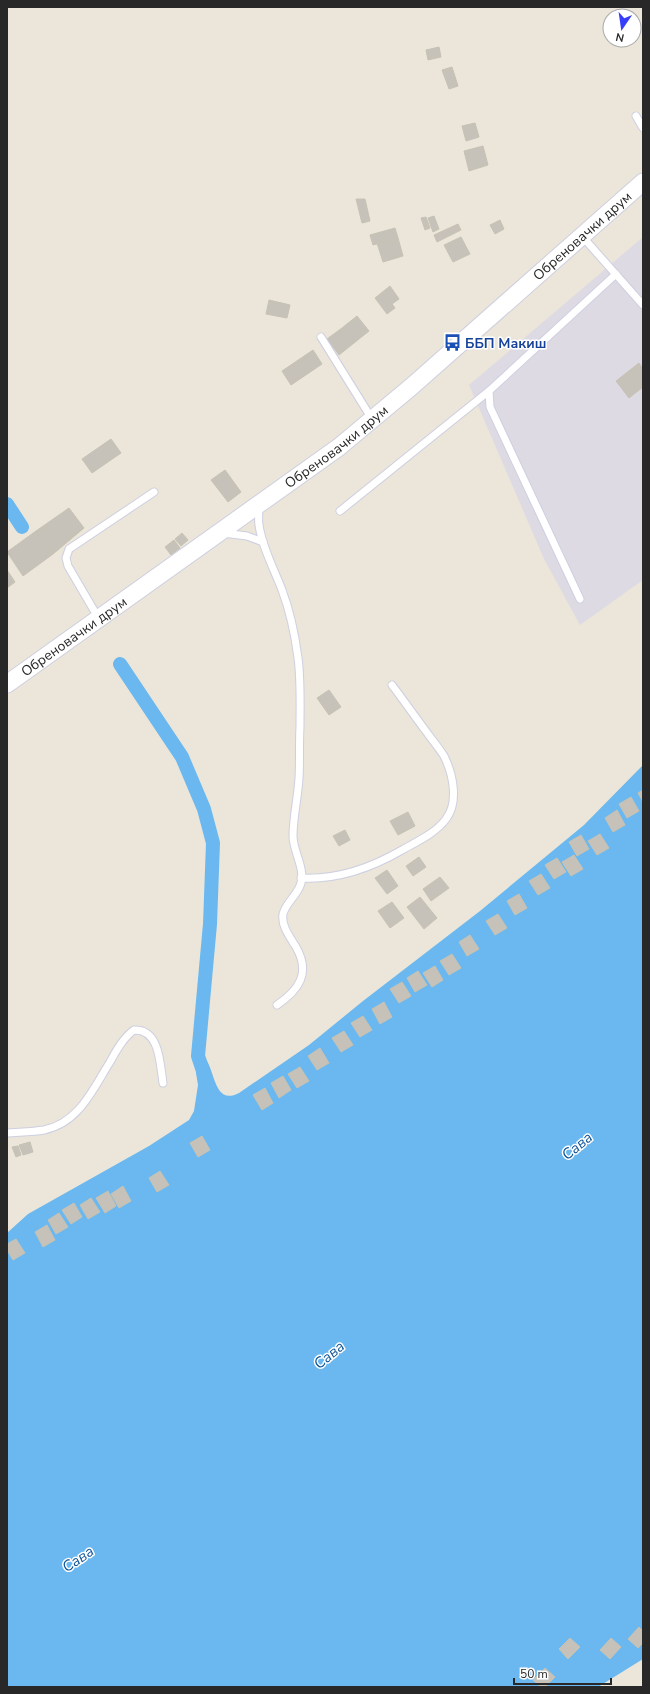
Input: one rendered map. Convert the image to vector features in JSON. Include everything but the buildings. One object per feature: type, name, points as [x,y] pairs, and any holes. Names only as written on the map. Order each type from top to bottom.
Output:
[{"type":"street","name":"Обреновачки друм","points":[[7,684],[339,447],[372,420],[643,182]]},
{"type":"lane","points":[[636,116],[643,128]]},
{"type":"lane","points":[[581,235],[643,305]]},
{"type":"lane","points":[[340,511],[489,391],[616,274]]},
{"type":"lane","points":[[321,337],[372,420]]},
{"type":"lane","points":[[489,391],[490,407],[580,599]]},
{"type":"lane","points":[[99,619],[68,566],[66,558],[69,549],[154,492]]},
{"type":"lane","points":[[259,504],[259,525],[263,542],[283,592],[291,622],[298,658],[300,700],[299,777],[293,837],[301,883],[283,914],[284,924],[297,948],[302,963],[302,977],[297,989],[277,1005]]},
{"type":"lane","points":[[221,532],[247,536],[263,542]]},
{"type":"lane","points":[[301,878],[313,879],[338,876],[374,865],[433,831],[446,820],[451,812],[454,788],[444,756],[392,685]]},
{"type":"lane","points":[[7,1133],[44,1130],[62,1124],[71,1118],[84,1105],[117,1050],[125,1038],[134,1030],[143,1031],[149,1034],[153,1039],[163,1083]]},
{"type":"shaded area","points":[[643,237],[643,580],[580,625],[544,559],[469,385]]},
{"type":"water","name":"Сава","points":[[643,765],[643,1659],[598,1687],[7,1687],[7,1233],[28,1214],[149,1146],[189,1120],[194,1111],[198,1085],[196,1061],[198,1056],[202,1055],[207,1060],[219,1090],[230,1096],[239,1093],[309,1045],[363,1001],[480,911],[584,825]]},
{"type":"waterway","points":[[7,504],[22,527]]},
{"type":"waterway","points":[[120,664],[182,757],[204,809],[213,843],[210,924],[198,1056],[204,1074]]},
{"type":"place","name":"ББП Макиш","points":[[452,343]]}]
